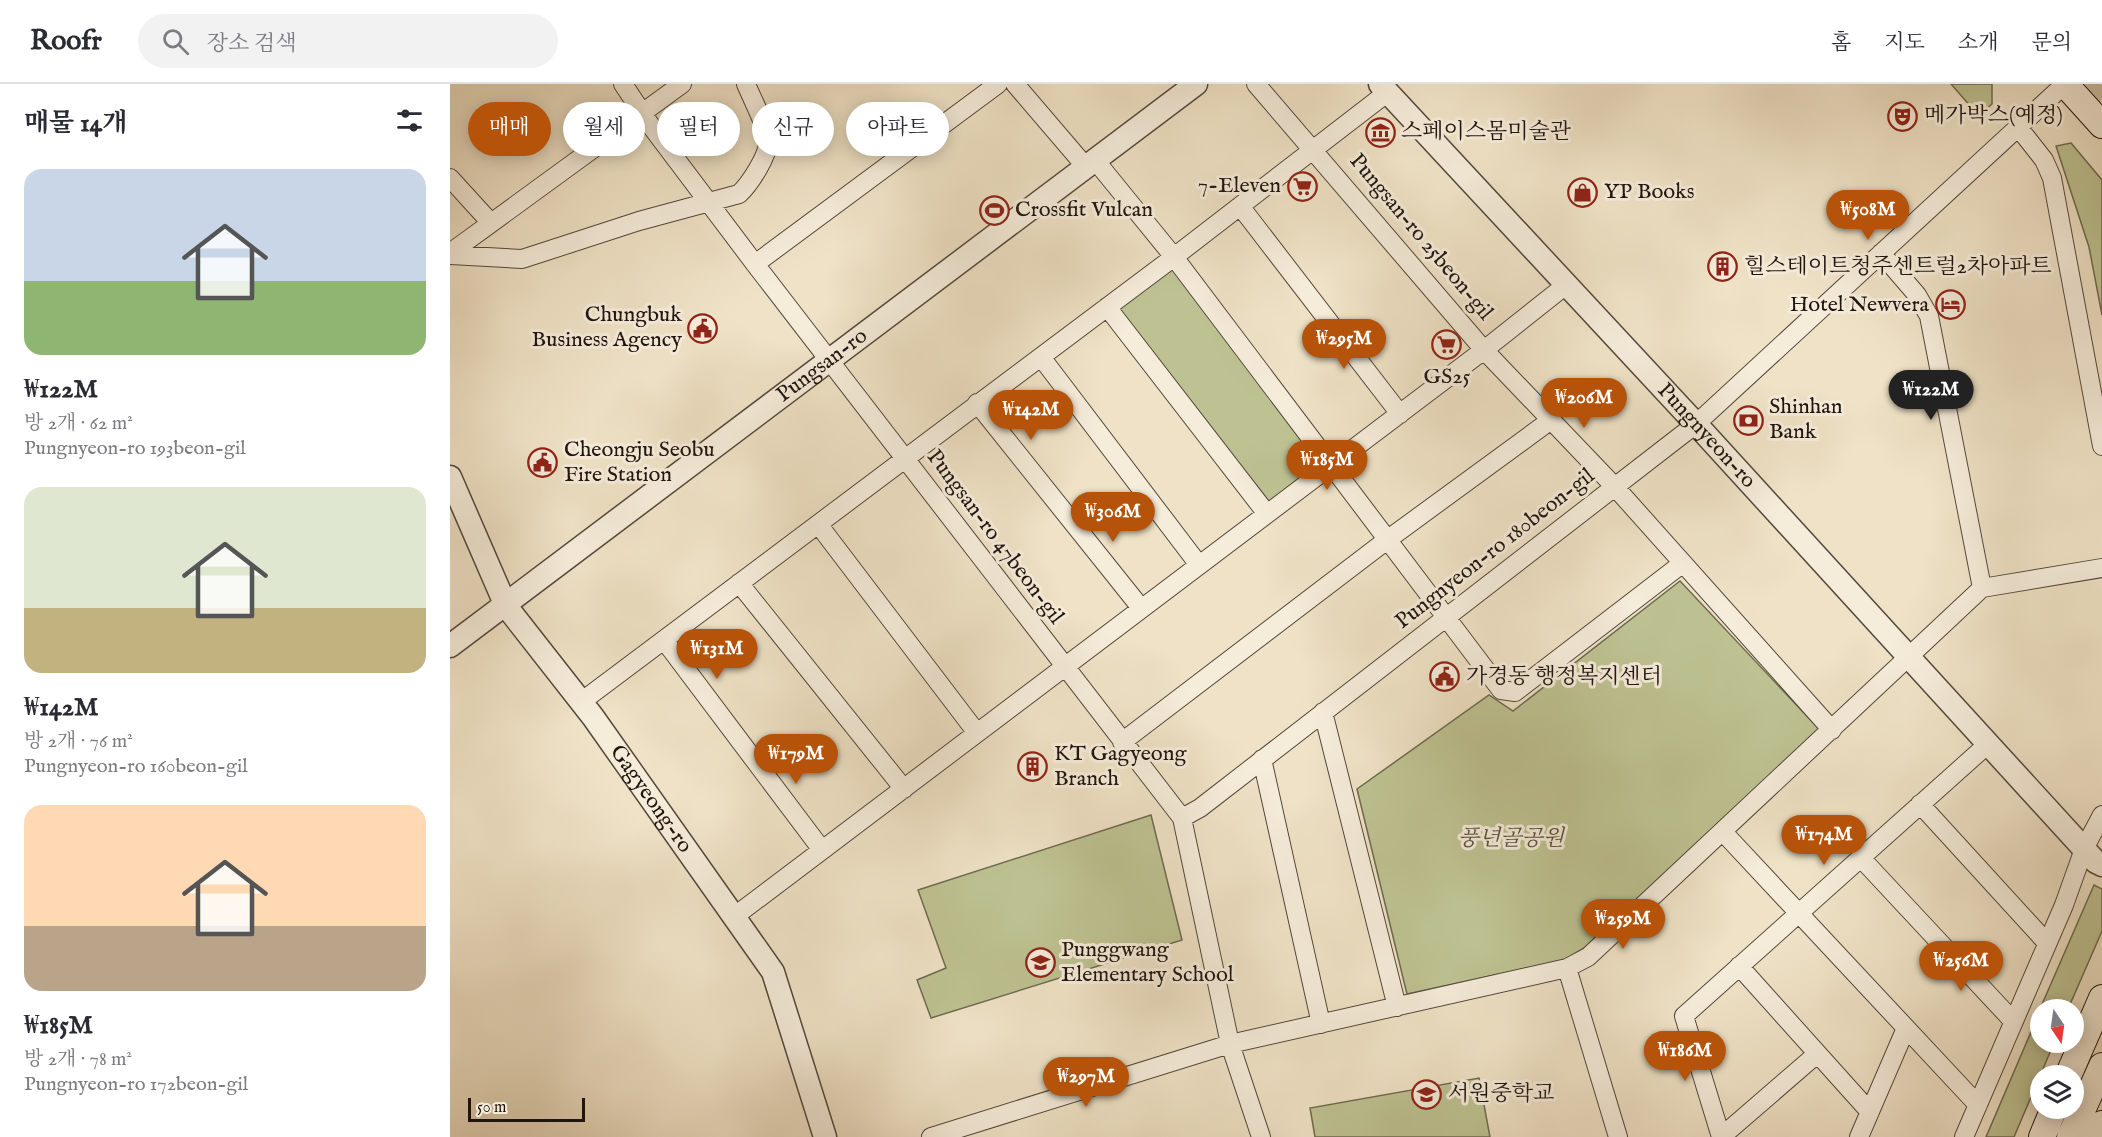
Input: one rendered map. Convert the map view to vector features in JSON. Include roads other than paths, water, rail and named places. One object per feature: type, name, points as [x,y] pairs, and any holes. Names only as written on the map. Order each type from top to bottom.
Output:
[{"type":"main road","points":[[2065,84],[2102,124]]},
{"type":"main road","points":[[2073,1065],[2102,998]]},
{"type":"main road","points":[[2070,1137],[2102,1066]]},
{"type":"main road","points":[[2042,1137],[2049,1119]]},
{"type":"main road","points":[[2097,1137],[2102,1124]]},
{"type":"street","name":"Pungsan-ro 47beon-gil","points":[[623,84],[636,102]]},
{"type":"street","points":[[645,111],[682,84]]},
{"type":"street","points":[[450,254],[522,258],[739,194],[748,186],[766,151],[768,141],[746,84]]},
{"type":"street","points":[[755,264],[998,84]]},
{"type":"street","points":[[1015,84],[1174,257],[1501,690],[1515,692],[1683,563]]},
{"type":"street","name":"Pungsan-ro","points":[[450,646],[1197,84]]},
{"type":"street","name":"Pungsan-ro 25beon-gil","points":[[1256,84],[1314,148],[1484,350],[1615,487],[1832,730]]},
{"type":"street","name":"Pungnyeon-ro 180beon-gil","points":[[1182,818],[1200,808],[1696,423],[2065,84]]},
{"type":"street","points":[[581,702],[1174,257],[1314,148],[1384,88]]},
{"type":"street","name":"Pungnyeon-ro","points":[[1384,88],[1696,423],[2084,849],[2102,865]]},
{"type":"street","name":"Pungsan-ro 47beon-gil","points":[[645,114],[651,126],[755,264],[1182,818],[1230,1044],[1261,1137]]},
{"type":"street","points":[[2018,127],[2044,160],[2052,178],[2102,446]]},
{"type":"street","points":[[450,254],[583,156]]},
{"type":"street","points":[[450,178],[491,223]]},
{"type":"street","points":[[1240,206],[1400,414]]},
{"type":"street","points":[[1881,253],[1917,295],[1929,316],[1982,588]]},
{"type":"street","points":[[735,916],[1400,414],[1566,285]]},
{"type":"street","points":[[1107,307],[1267,514]]},
{"type":"street","points":[[1041,357],[1199,565]]},
{"type":"street","points":[[977,403],[1141,608]]},
{"type":"street","points":[[1122,742],[1387,540],[1551,420]]},
{"type":"street","name":"Gagyeong-ro","points":[[450,477],[506,606],[581,702],[773,972],[825,1137]]},
{"type":"street","points":[[818,524],[977,733]]},
{"type":"street","points":[[931,1137],[1230,1044],[1567,968],[1588,957],[1910,658],[1982,588],[2102,568]]},
{"type":"street","points":[[739,583],[904,789]]},
{"type":"street","points":[[664,640],[822,850]]},
{"type":"street","points":[[1323,712],[1397,1007]]},
{"type":"street","points":[[1817,1054],[1721,1137],[1684,1016],[1988,744]]},
{"type":"street","points":[[1262,759],[1321,1024]]},
{"type":"street","points":[[1920,804],[2047,943]]},
{"type":"street","points":[[1964,1137],[2047,943],[2084,849],[2102,815]]},
{"type":"street","points":[[1723,832],[1978,1105]]},
{"type":"street","points":[[1861,858],[2013,1021]]},
{"type":"street","points":[[1740,966],[1870,1112]]},
{"type":"street","points":[[1567,968],[1618,1137]]},
{"type":"street","points":[[1859,1137],[1906,1028]]},
{"type":"tunnel","points":[[2086,84],[2102,102]]},
{"type":"place","name":"메가박스(예정)","points":[[1903,116]]},
{"type":"place","name":"스페이스몸미술관","points":[[1380,132]]},
{"type":"place","name":"7-Eleven","points":[[1302,186]]},
{"type":"place","name":"YP Books","points":[[1583,192]]},
{"type":"place","name":"Crossfit Vulcan","points":[[994,210]]},
{"type":"place","name":"힐스테이트청주센트럴2차아파트","points":[[1723,267]]},
{"type":"place","name":"Hotel Newvera","points":[[1950,305]]},
{"type":"place","name":"Chungbuk Business Agency","points":[[703,328]]},
{"type":"place","name":"GS25","points":[[1447,345]]},
{"type":"place","name":"Shinhan Bank","points":[[1748,420]]},
{"type":"place","name":"Cheongju Seobu Fire Station","points":[[543,463]]},
{"type":"place","name":"가경동 행정복지센터","points":[[1445,677]]},
{"type":"place","name":"KT Gagyeong Branch","points":[[1033,767]]},
{"type":"place","name":"Punggwang Elementary School","points":[[1040,963]]},
{"type":"place","name":"서원중학교","points":[[1427,1094]]},
{"type":"park label","name":"풍년골공원","points":[[1511,839]]}]
